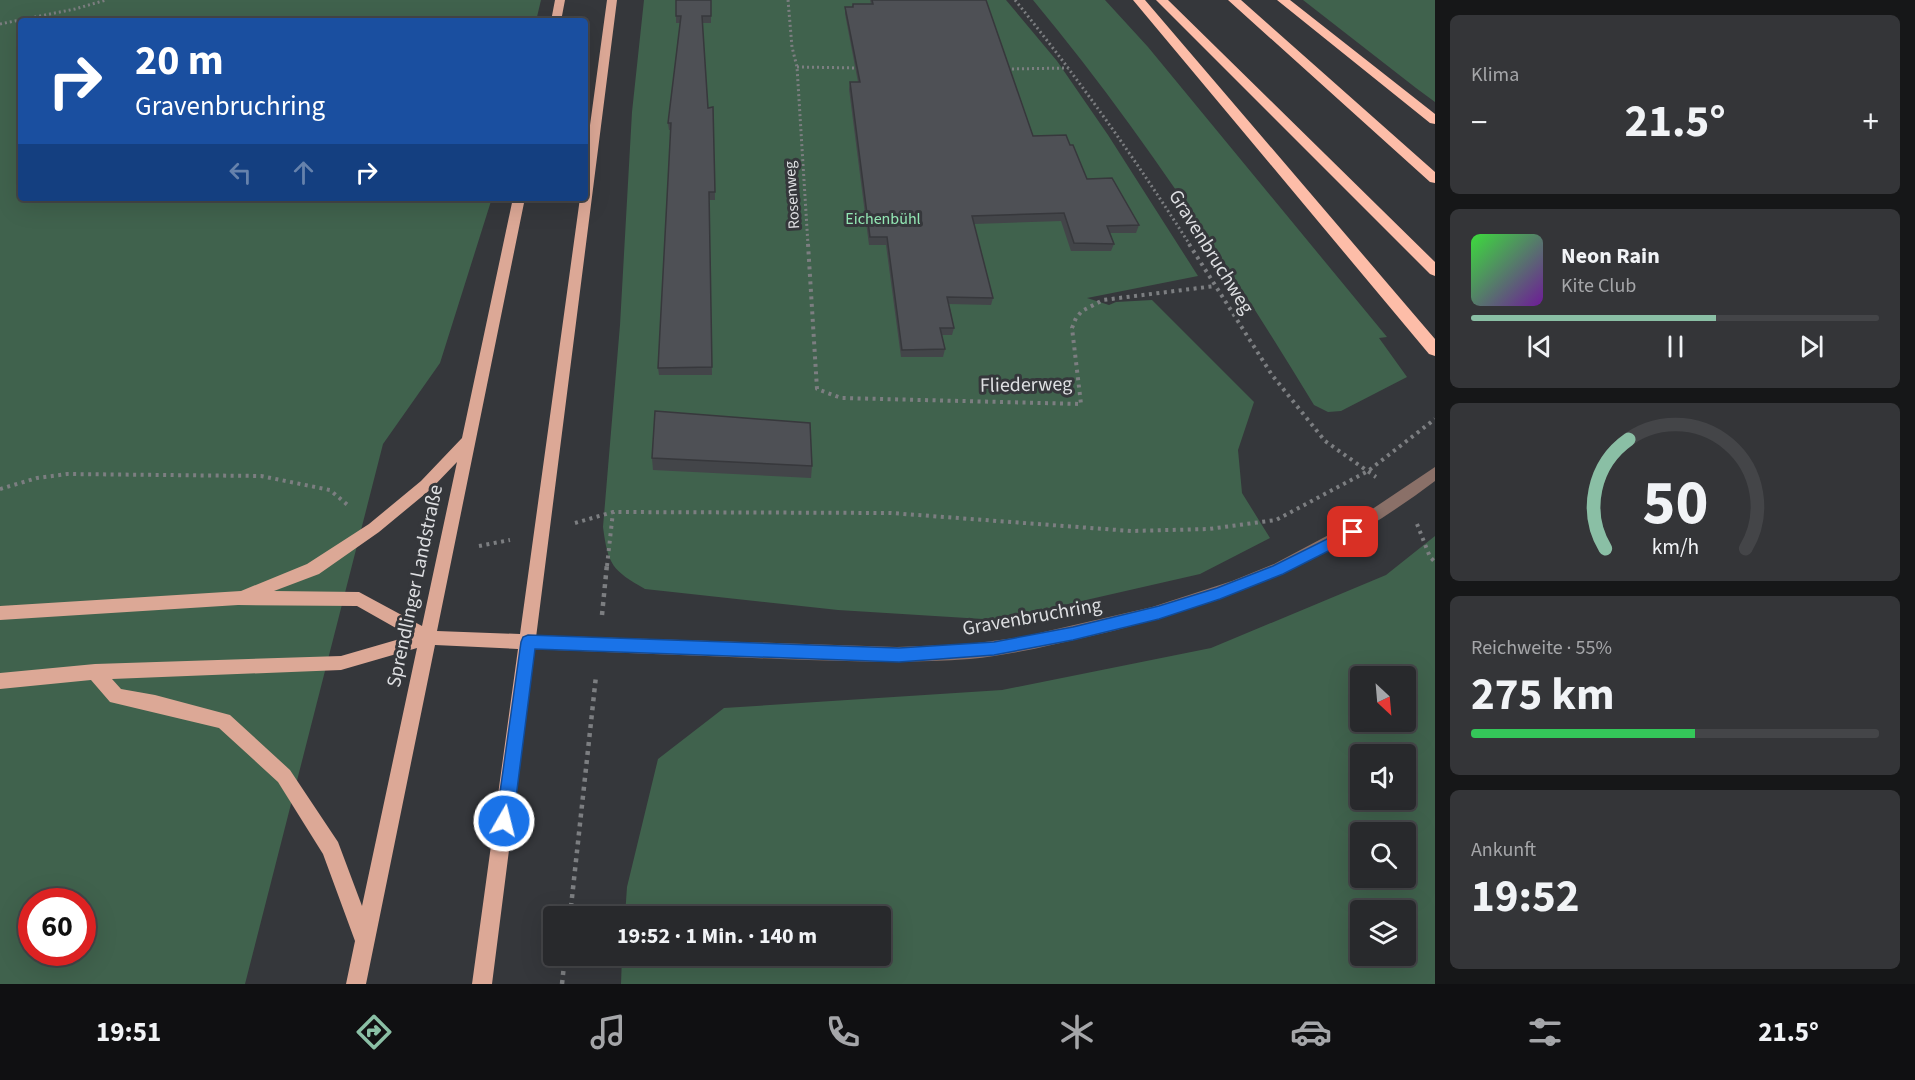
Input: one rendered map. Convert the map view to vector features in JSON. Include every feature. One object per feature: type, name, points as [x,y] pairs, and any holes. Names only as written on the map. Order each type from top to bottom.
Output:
[{"type":"highway","points":[[1139,0],[1435,350]]},
{"type":"highway","points":[[1162,0],[1435,271]]},
{"type":"highway","points":[[1234,0],[1435,179]]},
{"type":"highway","points":[[1283,0],[1435,120]]},
{"type":"main road","points":[[557,18],[560,0]]},
{"type":"main road","points":[[588,187],[612,0]]},
{"type":"main road","name":"Sprendlinger Landstraße","points":[[356,984],[518,201]]},
{"type":"main road","points":[[482,984],[586,201]]},
{"type":"main road","points":[[238,598],[313,569],[375,528],[426,485],[468,441]]},
{"type":"main road","points":[[0,613],[238,598],[359,599],[428,638]]},
{"type":"main road","points":[[0,681],[95,672],[341,663],[428,638],[528,642]]},
{"type":"main road","points":[[95,672],[116,696],[155,703],[224,721],[284,776],[331,849],[365,941]]},
{"type":"street","name":"Gravenbruchring","points":[[528,642],[899,655],[994,649],[1073,634],[1148,615],[1220,593],[1278,570],[1336,542],[1405,497],[1435,473]]},
{"type":"path","points":[[30,18],[106,0]]},
{"type":"path","name":"Rosenweg","points":[[788,0],[792,47],[797,67],[817,389]]},
{"type":"path","name":"Gravenbruchweg","points":[[1015,0],[1070,68],[1143,171],[1272,375],[1325,441],[1405,497]]},
{"type":"path","points":[[0,24],[18,20]]},
{"type":"path","points":[[797,67],[866,68]]},
{"type":"path","points":[[1002,69],[1070,68]]},
{"type":"path","name":"Fliederweg","points":[[817,389],[841,398],[1081,404],[1072,325],[1088,306],[1102,300],[1215,286]]},
{"type":"path","points":[[446,546],[487,546],[613,512],[891,513],[1100,529],[1209,530],[1276,520],[1368,471],[1435,419]]},
{"type":"path","points":[[0,489],[37,478],[67,474],[261,476],[330,490],[375,528]]},
{"type":"path","points":[[1405,497],[1430,557],[1435,562]]},
{"type":"path","points":[[571,906],[613,512]]},
{"type":"path","points":[[562,984],[565,966]]},
{"type":"green space","points":[[0,0],[541,0],[537,18],[18,18],[18,201],[491,201],[440,363],[383,444],[245,984],[0,984]]},
{"type":"green space","name":"Eichenbühl","points":[[644,0],[1006,0],[1057,61],[1108,135],[1198,276],[1087,298],[1109,305],[1116,302],[1152,300],[1254,402],[1238,450],[1242,493],[1270,538],[1200,574],[999,620],[838,610],[645,589],[625,577],[610,558],[603,527],[620,325],[632,112]]},
{"type":"green space","points":[[1033,0],[1105,0],[1148,47],[1387,337],[1379,338],[1407,377],[1341,411],[1328,412],[1314,405],[1249,300],[1181,197],[1109,97]]},
{"type":"green space","points":[[1303,0],[1435,0],[1435,102],[1416,88]]},
{"type":"green space","points":[[1435,536],[1435,984],[621,984],[622,966],[891,966],[891,906],[626,906],[627,887],[658,759],[724,708],[1002,690],[1211,648],[1386,575]]},
{"type":"building","points":[[676,0],[711,0],[711,16],[702,16],[708,108],[713,107],[715,192],[709,192],[712,367],[658,368],[671,123],[668,123],[681,16],[676,16]]},
{"type":"building","points":[[872,0],[986,0],[1033,136],[1066,135],[1070,145],[1073,145],[1087,179],[1112,178],[1139,225],[1107,226],[1114,244],[1074,243],[1064,213],[972,216],[993,298],[947,297],[954,328],[940,328],[945,349],[902,350],[887,237],[870,237],[850,82],[860,82],[845,7],[853,7],[853,4],[873,4]]},
{"type":"building","points":[[655,411],[810,423],[812,466],[652,458]]},
{"type":"route","points":[[504,821],[528,642],[899,655],[994,649],[1073,634],[1159,613],[1220,593],[1278,570],[1353,532]]}]
